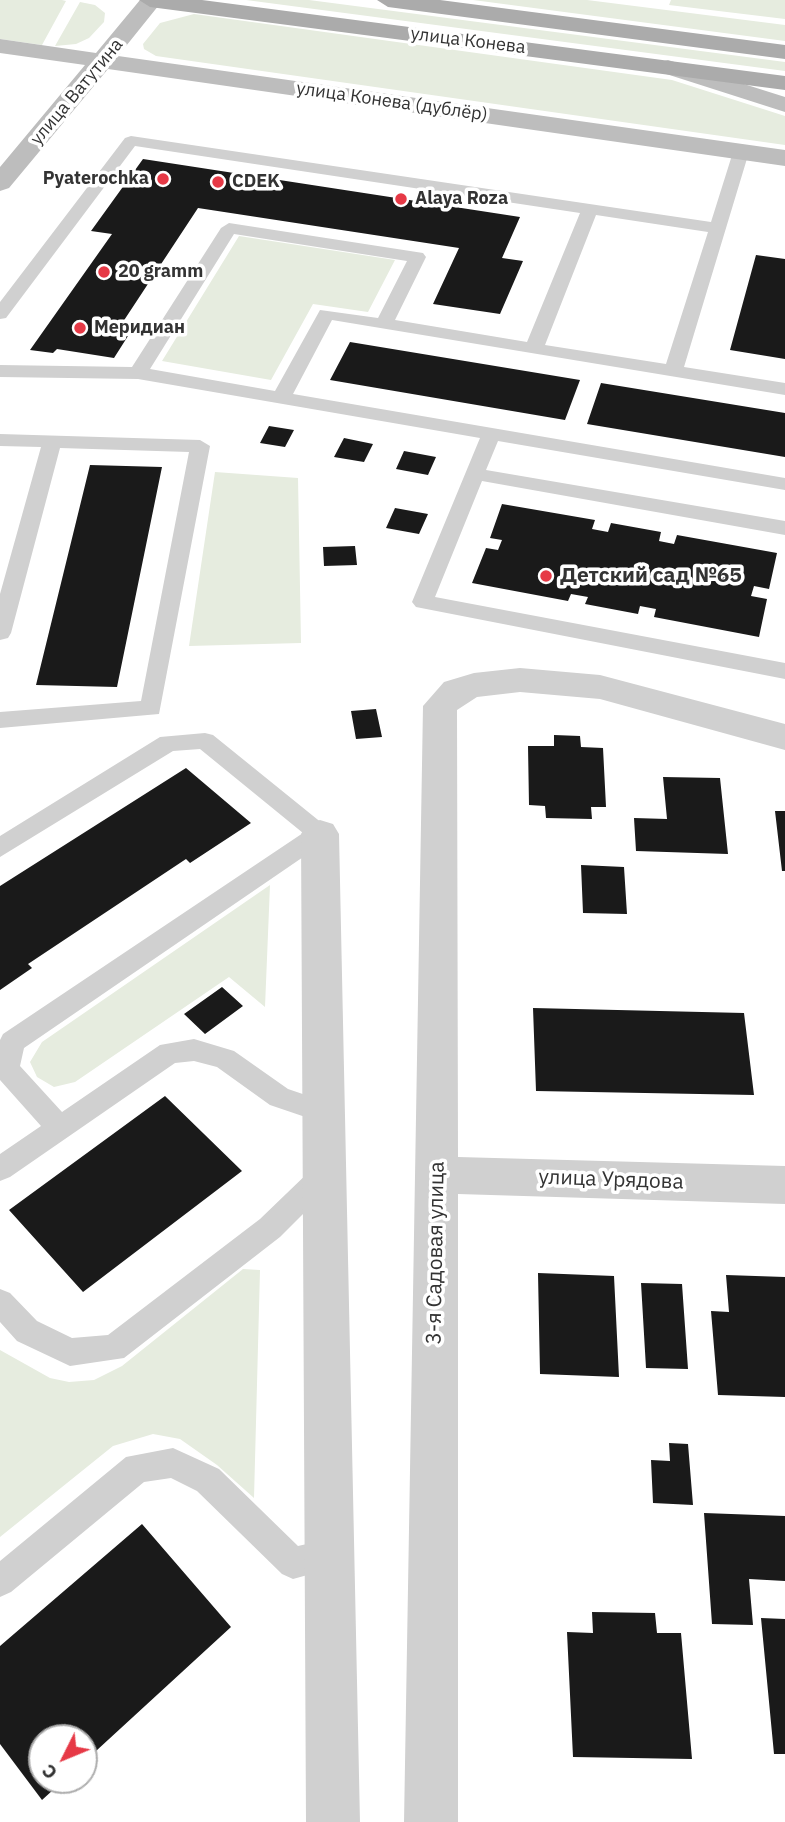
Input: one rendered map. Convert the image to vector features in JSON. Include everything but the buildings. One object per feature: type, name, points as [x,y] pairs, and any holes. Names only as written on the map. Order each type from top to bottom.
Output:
[{"type":"main road","name":"улица Конева","points":[[152,0],[785,83]]},
{"type":"main road","name":"улица Ватутина","points":[[0,183],[152,0]]},
{"type":"main road","name":"улица Конева","points":[[388,0],[785,52]]},
{"type":"main road","name":"улица Конева (дублёр)","points":[[0,46],[785,158]]},
{"type":"main road","points":[[668,67],[785,105]]},
{"type":"street","name":"3-я Садовая улица","points":[[430,1822],[440,706],[456,691],[474,685],[520,680],[600,687],[785,737]]},
{"type":"street","points":[[320,834],[333,1822]]},
{"type":"street","name":"улица Урядова","points":[[437,1175],[785,1185]]},
{"type":"lane","points":[[0,314],[131,141],[717,228]]},
{"type":"lane","points":[[673,370],[741,152]]},
{"type":"lane","points":[[534,348],[590,209]]},
{"type":"lane","points":[[138,373],[229,228],[417,257],[384,324]]},
{"type":"lane","points":[[281,398],[326,314],[785,389]]},
{"type":"lane","points":[[0,371],[138,373],[785,484]]},
{"type":"lane","points":[[491,434],[424,602],[785,671]]},
{"type":"lane","points":[[0,440],[200,446],[151,708],[0,720]]},
{"type":"lane","points":[[0,633],[51,442]]},
{"type":"lane","points":[[475,474],[785,528]]},
{"type":"lane","points":[[0,848],[168,743],[205,741],[320,834],[12,1042],[6,1069],[59,1126]]},
{"type":"lane","points":[[0,1169],[59,1126],[169,1054],[194,1050],[225,1059],[279,1097],[323,1112]]},
{"type":"lane","points":[[0,1302],[27,1331],[70,1352],[114,1348],[270,1228],[324,1175]]},
{"type":"lane","points":[[0,1581],[136,1468],[173,1463],[208,1480],[293,1563],[329,1555]]},
{"type":"shaded area","points":[[0,0],[66,1],[42,45],[0,39]]},
{"type":"shaded area","points":[[246,0],[309,0],[785,62],[785,71]]},
{"type":"shaded area","points":[[473,0],[587,0],[785,25],[785,41]]},
{"type":"shaded area","points":[[671,0],[785,0],[785,19],[669,5]]},
{"type":"shaded area","points":[[80,2],[95,5],[105,13],[104,22],[89,38],[76,44],[55,46]]},
{"type":"shaded area","points":[[194,14],[672,80],[785,116],[785,145],[156,56],[144,49],[143,44],[160,23]]},
{"type":"shaded area","points":[[239,236],[395,260],[368,312],[313,304],[271,380],[162,361]]},
{"type":"shaded area","points":[[215,472],[298,478],[301,643],[189,646]]},
{"type":"shaded area","points":[[270,885],[265,1007],[229,977],[75,1082],[54,1087],[37,1077],[30,1062],[42,1042]]},
{"type":"shaded area","points":[[243,1269],[260,1270],[254,1498],[217,1465],[180,1439],[153,1434],[113,1446],[0,1537],[0,1350],[50,1378],[69,1382],[94,1380],[122,1366]]},
{"type":"place","name":"Pyaterochka","points":[[163,179]]},
{"type":"place","name":"CDEK","points":[[218,182]]},
{"type":"place","name":"Alaya Roza","points":[[401,199]]},
{"type":"place","name":"20 gramm","points":[[104,272]]},
{"type":"place","name":"Меридиан","points":[[80,328]]},
{"type":"place","name":"Детский сад №65","points":[[546,576]]}]
